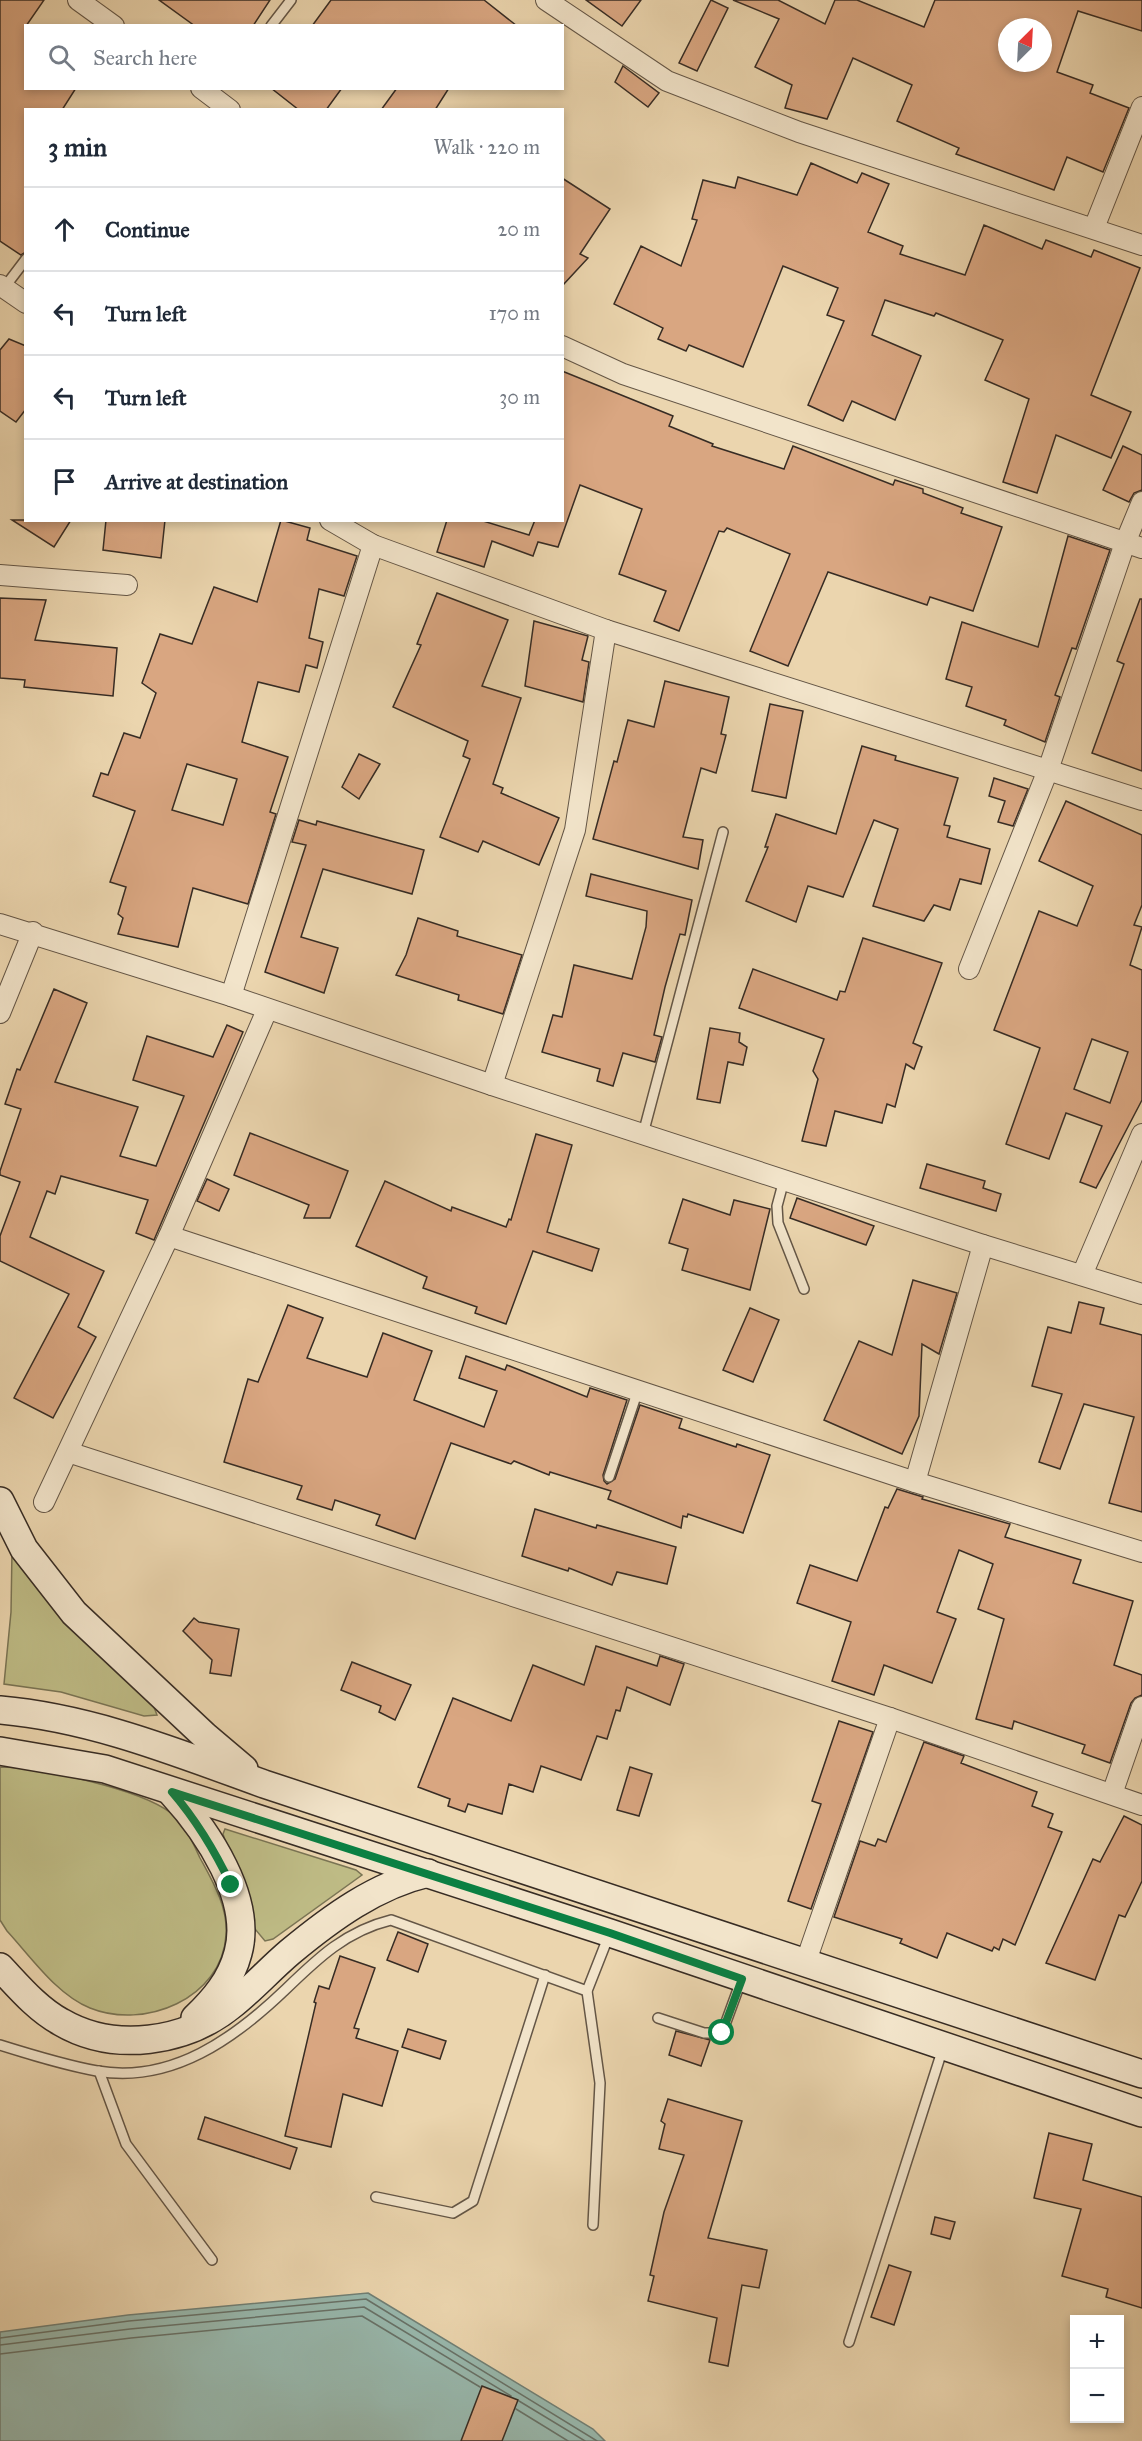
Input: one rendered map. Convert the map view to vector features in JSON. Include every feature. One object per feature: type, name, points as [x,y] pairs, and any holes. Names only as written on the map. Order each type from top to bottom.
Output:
[{"type":"main road","points":[[0,1501],[24,1549],[74,1613],[205,1736],[264,1784]]},
{"type":"main road","points":[[0,1710],[27,1712],[88,1725],[167,1749],[264,1784],[806,1961],[1142,2074]]},
{"type":"main road","points":[[0,1751],[105,1769],[610,1933],[1142,2113]]},
{"type":"main road","points":[[172,1792],[195,1818],[210,1841],[231,1885],[242,1926],[238,1953],[228,1977],[215,1998],[181,2032]]},
{"type":"main road","points":[[0,1966],[25,1993],[60,2022],[89,2034],[124,2041],[160,2038],[209,2020],[232,2005],[292,1951],[351,1907],[399,1880],[428,1873]]},
{"type":"street","points":[[78,0],[111,24]]},
{"type":"street","points":[[546,0],[667,81],[800,132],[1142,245]]},
{"type":"street","points":[[1094,228],[1142,107]]},
{"type":"street","points":[[2,286],[24,302]]},
{"type":"street","points":[[564,347],[624,374],[1134,545]]},
{"type":"street","points":[[969,969],[1134,545],[1142,502]]},
{"type":"street","points":[[333,522],[373,545],[606,630],[1142,800]]},
{"type":"street","points":[[231,996],[373,545]]},
{"type":"street","points":[[0,575],[128,585]]},
{"type":"street","points":[[492,1085],[575,830],[606,630]]},
{"type":"street","points":[[0,924],[33,932],[231,996],[492,1085],[983,1245],[1142,1294]]},
{"type":"street","points":[[0,1012],[33,932]]},
{"type":"street","points":[[44,1502],[169,1236],[267,1010]]},
{"type":"street","points":[[1082,1275],[1142,1134]]},
{"type":"street","points":[[169,1236],[915,1482],[1142,1552]]},
{"type":"street","points":[[915,1482],[983,1245]]},
{"type":"street","points":[[68,1452],[890,1718],[1142,1805]]},
{"type":"street","points":[[1112,1794],[1142,1707]]},
{"type":"street","points":[[806,1961],[890,1718]]},
{"type":"lane","points":[[273,24],[291,0]]},
{"type":"lane","points":[[2,286],[24,261]]},
{"type":"lane","points":[[643,1134],[723,832]]},
{"type":"lane","points":[[784,1180],[777,1206],[778,1223],[804,1289]]},
{"type":"lane","points":[[609,1477],[638,1390]]},
{"type":"lane","points":[[0,2045],[99,2072],[138,2072],[186,2062],[230,2038],[347,1936],[391,1920],[587,1990]]},
{"type":"lane","points":[[593,2225],[600,2084],[587,1990],[610,1933]]},
{"type":"lane","points":[[376,2197],[453,2213],[473,2201],[544,1975]]},
{"type":"lane","points":[[658,2018],[704,2032],[722,2033],[742,1979]]},
{"type":"lane","points":[[849,2342],[944,2045]]},
{"type":"lane","points":[[99,2072],[126,2144],[212,2260]]},
{"type":"shaded area","points":[[12,1551],[152,1702],[157,1715],[144,1716],[61,1692],[4,1684],[11,1612]]},
{"type":"shaded area","points":[[0,1767],[63,1775],[114,1788],[156,1804],[180,1822],[214,1886],[222,1905],[226,1925],[221,1957],[211,1976],[195,1992],[177,2004],[133,2015],[111,2014],[90,2008],[66,1994],[56,1985],[7,1931],[0,1920]]},
{"type":"shaded area","points":[[225,1829],[356,1870],[362,1875],[273,1939],[265,1941],[255,1929],[223,1834]]},
{"type":"water","points":[[368,2293],[593,2429],[605,2441],[0,2441],[0,2332],[128,2315]]},
{"type":"building","points":[[0,0],[44,0],[27,24],[24,24],[24,90],[75,90],[63,108],[24,108],[24,253],[21,255],[0,241]]},
{"type":"building","points":[[159,0],[270,0],[254,24],[192,24]]},
{"type":"building","points":[[331,0],[484,0],[514,24],[313,24]]},
{"type":"building","points":[[586,0],[641,0],[622,26]]},
{"type":"building","points":[[711,0],[728,8],[697,71],[679,63]]},
{"type":"building","points":[[733,0],[778,0],[825,24],[835,0],[857,0],[924,27],[935,0],[1142,0],[1142,31],[1078,11],[1057,72],[1093,85],[1090,93],[1129,108],[1103,172],[1067,157],[1054,190],[956,154],[959,148],[897,121],[912,85],[853,58],[827,119],[785,108],[792,85],[755,67],[779,19]]},
{"type":"building","points":[[623,66],[659,93],[648,107],[615,82]]},
{"type":"building","points":[[274,90],[341,90],[327,108],[296,108]]},
{"type":"building","points":[[396,90],[448,90],[436,108],[382,108]]},
{"type":"building","points":[[811,163],[857,183],[862,173],[889,184],[868,232],[903,246],[900,254],[965,275],[984,225],[1042,249],[1046,240],[1091,257],[1094,250],[1140,268],[1091,395],[1131,412],[1111,458],[1056,435],[1037,493],[1003,482],[1029,399],[985,380],[1003,340],[936,313],[934,316],[885,300],[872,335],[921,356],[895,420],[852,401],[843,421],[808,405],[844,321],[827,315],[838,288],[783,266],[743,367],[689,345],[686,351],[658,339],[663,328],[614,304],[641,246],[681,266],[697,220],[692,219],[703,180],[735,188],[738,177],[797,195]]},
{"type":"building","points":[[564,179],[610,209],[580,254],[588,258],[564,284]]},
{"type":"building","points":[[9,339],[24,345],[24,412],[16,422],[0,411],[0,350]]},
{"type":"building","points":[[564,372],[673,416],[669,426],[713,444],[712,446],[784,469],[793,446],[893,485],[895,480],[923,489],[923,493],[963,508],[961,513],[1002,527],[973,611],[930,597],[927,605],[828,572],[788,666],[750,651],[790,554],[727,528],[724,532],[719,531],[679,631],[654,621],[666,591],[619,574],[642,509],[580,485],[558,547],[538,542],[533,556],[492,541],[484,567],[437,552],[446,522],[487,522],[529,535],[534,522],[564,522]]},
{"type":"building","points":[[1123,446],[1142,455],[1142,490],[1134,493],[1129,502],[1103,490]]},
{"type":"building","points":[[12,520],[70,522],[54,547]]},
{"type":"building","points":[[106,522],[165,522],[161,558],[103,550]]},
{"type":"building","points":[[280,522],[310,528],[307,540],[357,556],[344,596],[319,589],[309,638],[323,642],[317,668],[306,665],[299,692],[258,682],[242,742],[288,757],[270,812],[276,814],[248,904],[193,888],[178,947],[118,934],[123,918],[118,914],[126,887],[110,882],[135,811],[93,796],[101,773],[108,775],[124,733],[140,738],[156,693],[142,683],[160,634],[192,644],[214,587],[257,602]],"holes":[[[187,764],[237,779],[223,825],[172,810]]]},
{"type":"building","points":[[1068,536],[1110,550],[1076,649],[1072,648],[1055,695],[1060,697],[1045,742],[1004,725],[1006,720],[966,706],[972,687],[946,679],[962,622],[1038,647]]},
{"type":"building","points":[[437,593],[508,620],[482,686],[521,698],[493,784],[503,788],[501,793],[559,818],[539,865],[483,841],[478,852],[440,837],[470,759],[463,756],[468,741],[393,707],[421,645],[417,644]]},
{"type":"building","points":[[0,598],[46,600],[35,640],[117,648],[113,696],[24,687],[25,680],[0,678]]},
{"type":"building","points":[[1140,599],[1142,599],[1142,771],[1092,753],[1124,664],[1117,661]]},
{"type":"building","points":[[534,621],[588,636],[582,660],[589,662],[583,702],[525,686]]},
{"type":"building","points":[[665,681],[729,697],[721,734],[726,735],[716,773],[701,768],[683,837],[703,840],[698,869],[593,839],[614,761],[617,762],[628,720],[654,727]]},
{"type":"building","points":[[770,704],[803,711],[786,798],[752,791]]},
{"type":"building","points":[[862,746],[896,756],[895,760],[958,778],[944,825],[950,826],[947,837],[990,849],[981,884],[960,879],[950,910],[934,905],[924,921],[873,906],[898,829],[874,820],[843,897],[808,886],[796,922],[746,901],[768,847],[765,847],[776,814],[836,834]]},
{"type":"building","points":[[359,754],[380,764],[359,799],[342,787]]},
{"type":"building","points":[[994,778],[1028,789],[1013,826],[998,822],[1005,801],[989,796]]},
{"type":"building","points":[[1066,801],[1142,835],[1142,905],[1134,925],[1142,927],[1130,965],[1142,970],[1142,1100],[1096,1188],[1080,1182],[1102,1126],[1066,1113],[1049,1159],[1006,1144],[1040,1048],[994,1030],[1039,911],[1077,926],[1093,886],[1039,861]],"holes":[[[1092,1039],[1128,1052],[1110,1103],[1074,1089]]]},
{"type":"building","points":[[299,820],[316,825],[317,821],[424,850],[412,894],[323,869],[301,937],[338,948],[324,993],[265,972],[306,845],[292,842]]},
{"type":"building","points":[[591,874],[692,900],[685,935],[680,934],[654,1035],[662,1037],[655,1062],[623,1053],[613,1086],[597,1081],[600,1069],[542,1052],[553,1015],[562,1017],[574,965],[632,979],[646,927],[647,911],[586,896]]},
{"type":"building","points":[[418,918],[458,931],[457,936],[522,955],[503,1014],[458,1000],[459,995],[396,975],[406,955]]},
{"type":"building","points":[[863,938],[942,963],[913,1043],[922,1047],[914,1069],[906,1064],[895,1107],[887,1104],[882,1123],[835,1111],[826,1146],[802,1141],[818,1079],[813,1071],[824,1039],[739,1008],[753,969],[837,1000],[840,991],[845,992]]},
{"type":"building","points":[[54,989],[87,1003],[55,1082],[138,1107],[120,1156],[156,1166],[184,1096],[133,1080],[147,1036],[213,1057],[227,1025],[243,1032],[154,1240],[136,1233],[148,1200],[61,1176],[55,1194],[47,1191],[30,1237],[104,1271],[78,1327],[96,1337],[53,1418],[14,1398],[69,1294],[0,1261],[0,1236],[20,1182],[0,1175],[0,1171],[21,1109],[5,1104],[17,1069],[20,1070]]},
{"type":"building","points":[[710,1028],[740,1033],[739,1042],[747,1047],[743,1065],[728,1062],[720,1103],[697,1099]]},
{"type":"building","points":[[250,1133],[348,1171],[330,1218],[304,1218],[309,1205],[234,1175]]},
{"type":"building","points":[[536,1134],[572,1145],[547,1232],[599,1249],[592,1271],[533,1251],[506,1324],[475,1313],[477,1307],[423,1288],[427,1277],[356,1246],[385,1181],[451,1211],[452,1207],[506,1227],[509,1219],[511,1220]]},
{"type":"building","points":[[927,1164],[985,1181],[983,1188],[1001,1194],[996,1211],[920,1188]]},
{"type":"building","points":[[207,1179],[229,1189],[219,1211],[197,1201]]},
{"type":"building","points":[[797,1198],[874,1226],[866,1245],[790,1218]]},
{"type":"building","points":[[683,1199],[730,1215],[734,1200],[770,1209],[750,1290],[682,1270],[688,1249],[669,1243]]},
{"type":"building","points":[[913,1280],[957,1293],[939,1354],[922,1344],[919,1416],[902,1454],[824,1420],[859,1341],[892,1355]]},
{"type":"building","points":[[1079,1302],[1104,1308],[1100,1324],[1142,1335],[1142,1512],[1109,1503],[1134,1417],[1084,1404],[1060,1469],[1039,1462],[1062,1394],[1032,1386],[1048,1327],[1071,1333]]},
{"type":"building","points":[[288,1305],[323,1318],[307,1358],[367,1377],[383,1333],[432,1351],[414,1400],[484,1427],[497,1391],[459,1378],[466,1356],[505,1370],[507,1365],[587,1397],[590,1388],[627,1400],[603,1475],[607,1484],[615,1479],[640,1405],[682,1419],[679,1428],[736,1447],[737,1444],[770,1455],[743,1533],[688,1514],[687,1517],[683,1516],[681,1528],[608,1499],[611,1491],[550,1472],[549,1475],[514,1461],[511,1464],[451,1443],[415,1539],[376,1525],[380,1515],[335,1500],[332,1510],[297,1499],[302,1486],[224,1462],[248,1379],[258,1382]]},
{"type":"building","points":[[750,1308],[779,1320],[753,1382],[723,1370]]},
{"type":"building","points":[[897,1489],[923,1497],[922,1499],[1010,1524],[1005,1537],[1081,1560],[1073,1583],[1133,1601],[1114,1665],[1142,1675],[1142,1695],[1131,1703],[1110,1763],[1082,1753],[1085,1745],[1014,1721],[1012,1729],[976,1719],[1004,1619],[978,1609],[993,1564],[959,1550],[937,1612],[956,1619],[932,1683],[884,1665],[874,1695],[832,1681],[851,1622],[797,1603],[810,1565],[857,1581],[885,1507],[888,1508]]},
{"type":"building","points":[[535,1509],[596,1528],[597,1525],[676,1547],[667,1584],[617,1572],[612,1585],[569,1568],[568,1571],[522,1556]]},
{"type":"building","points":[[194,1618],[199,1622],[239,1629],[231,1676],[210,1673],[212,1660],[183,1631]]},
{"type":"building","points":[[596,1646],[657,1666],[660,1656],[684,1664],[670,1705],[627,1687],[620,1711],[616,1710],[607,1739],[597,1736],[581,1780],[541,1766],[533,1792],[509,1784],[502,1814],[468,1804],[465,1812],[448,1806],[450,1799],[418,1787],[453,1698],[511,1721],[533,1665],[584,1685]]},
{"type":"building","points":[[352,1662],[411,1685],[395,1720],[379,1712],[381,1706],[341,1690]]},
{"type":"building","points":[[839,1721],[873,1732],[811,1909],[788,1901],[821,1804],[812,1801]]},
{"type":"building","points":[[924,1742],[964,1756],[961,1763],[1037,1792],[1032,1806],[1053,1814],[1048,1827],[1062,1832],[1015,1945],[1003,1939],[999,1950],[994,1947],[992,1951],[947,1933],[937,1958],[900,1943],[902,1939],[834,1917],[860,1841],[875,1846],[878,1839],[886,1842]]},
{"type":"building","points":[[630,1767],[652,1774],[639,1816],[617,1810]]},
{"type":"building","points":[[1124,1816],[1142,1825],[1142,1881],[1125,1917],[1119,1915],[1095,1980],[1046,1963],[1093,1859],[1100,1862]]},
{"type":"building","points":[[398,1932],[428,1944],[418,1972],[387,1960]]},
{"type":"building","points":[[340,1956],[375,1968],[354,2028],[359,2029],[356,2038],[398,2051],[382,2106],[343,2094],[331,2147],[285,2136],[316,2003],[314,2002],[319,1986],[329,1989]]},
{"type":"building","points":[[408,2029],[446,2041],[440,2059],[402,2047]]},
{"type":"building","points":[[676,2031],[710,2040],[701,2066],[669,2055]]},
{"type":"building","points":[[668,2099],[742,2121],[708,2238],[767,2250],[759,2288],[742,2285],[728,2366],[709,2362],[717,2318],[648,2301],[654,2276],[650,2275],[664,2212],[684,2155],[659,2149],[665,2124],[661,2121]]},
{"type":"building","points":[[205,2117],[297,2148],[290,2169],[198,2139]]},
{"type":"building","points":[[1049,2133],[1092,2144],[1083,2180],[1142,2197],[1142,2308],[1106,2297],[1108,2289],[1062,2276],[1081,2209],[1034,2198]]},
{"type":"building","points":[[935,2217],[955,2222],[950,2239],[931,2234]]},
{"type":"building","points":[[889,2265],[911,2272],[894,2325],[871,2317]]},
{"type":"building","points":[[482,2386],[518,2400],[502,2441],[461,2441]]},
{"type":"route","points":[[231,1885],[210,1841],[195,1818],[172,1792],[428,1873],[742,1979],[722,2033]]}]
